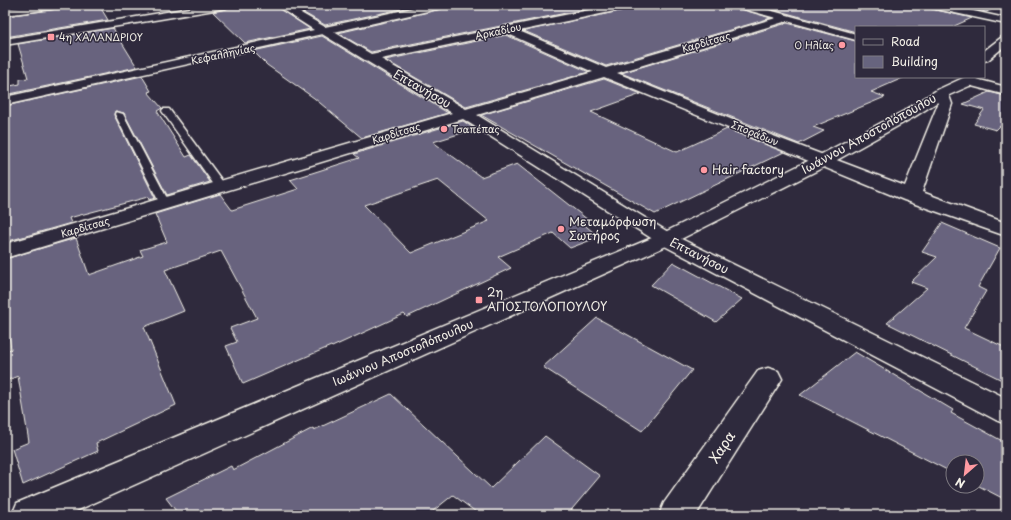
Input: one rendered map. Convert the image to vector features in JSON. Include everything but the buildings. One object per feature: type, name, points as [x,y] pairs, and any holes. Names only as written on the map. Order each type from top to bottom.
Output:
[{"type":"street","points":[[5,12],[58,5]]},
{"type":"street","points":[[149,5],[153,17]]},
{"type":"street","points":[[5,42],[226,5]]},
{"type":"street","name":"Επτανήσου","points":[[280,5],[462,113],[666,240],[1006,412]]},
{"type":"street","name":"Κεφαλληνίας","points":[[5,101],[441,5]]},
{"type":"street","name":"Αρκαδίου","points":[[368,58],[628,5]]},
{"type":"street","points":[[740,5],[855,36]]},
{"type":"street","points":[[932,5],[1006,21]]},
{"type":"street","name":"Καρδίτσας","points":[[5,250],[165,204],[462,113],[787,18]]},
{"type":"street","points":[[989,28],[1006,21]]},
{"type":"street","name":"Σποράδων","points":[[506,29],[603,72],[822,161],[911,196],[1006,230]]},
{"type":"street","points":[[985,56],[1006,39]]},
{"type":"street","points":[[970,79],[1006,91]]},
{"type":"street","name":"Ιωάννου Αποστολόπουλου","points":[[29,515],[666,240],[822,161],[909,114],[943,85],[970,79]]},
{"type":"street","points":[[911,196],[945,104],[943,85]]},
{"type":"street","name":"Χαρα","points":[[676,515],[768,379]]},
{"type":"lane","points":[[166,111],[221,187]]},
{"type":"lane","points":[[119,114],[165,204]]},
{"type":"place","name":"4η ΧΑΛΑΝΔΡΙΟΥ","points":[[51,37]]},
{"type":"place","name":"Ο Ηλίας","points":[[842,45]]},
{"type":"place","name":"Τσαπέπας","points":[[444,129]]},
{"type":"place","name":"Hair factory","points":[[704,170]]},
{"type":"place","name":"Μεταμόρφωση Σωτήρος","points":[[561,229]]},
{"type":"place","name":"2η ΑΠΟΣΤΟΛΟΠΟΥΛΟΥ","points":[[479,300]]}]
